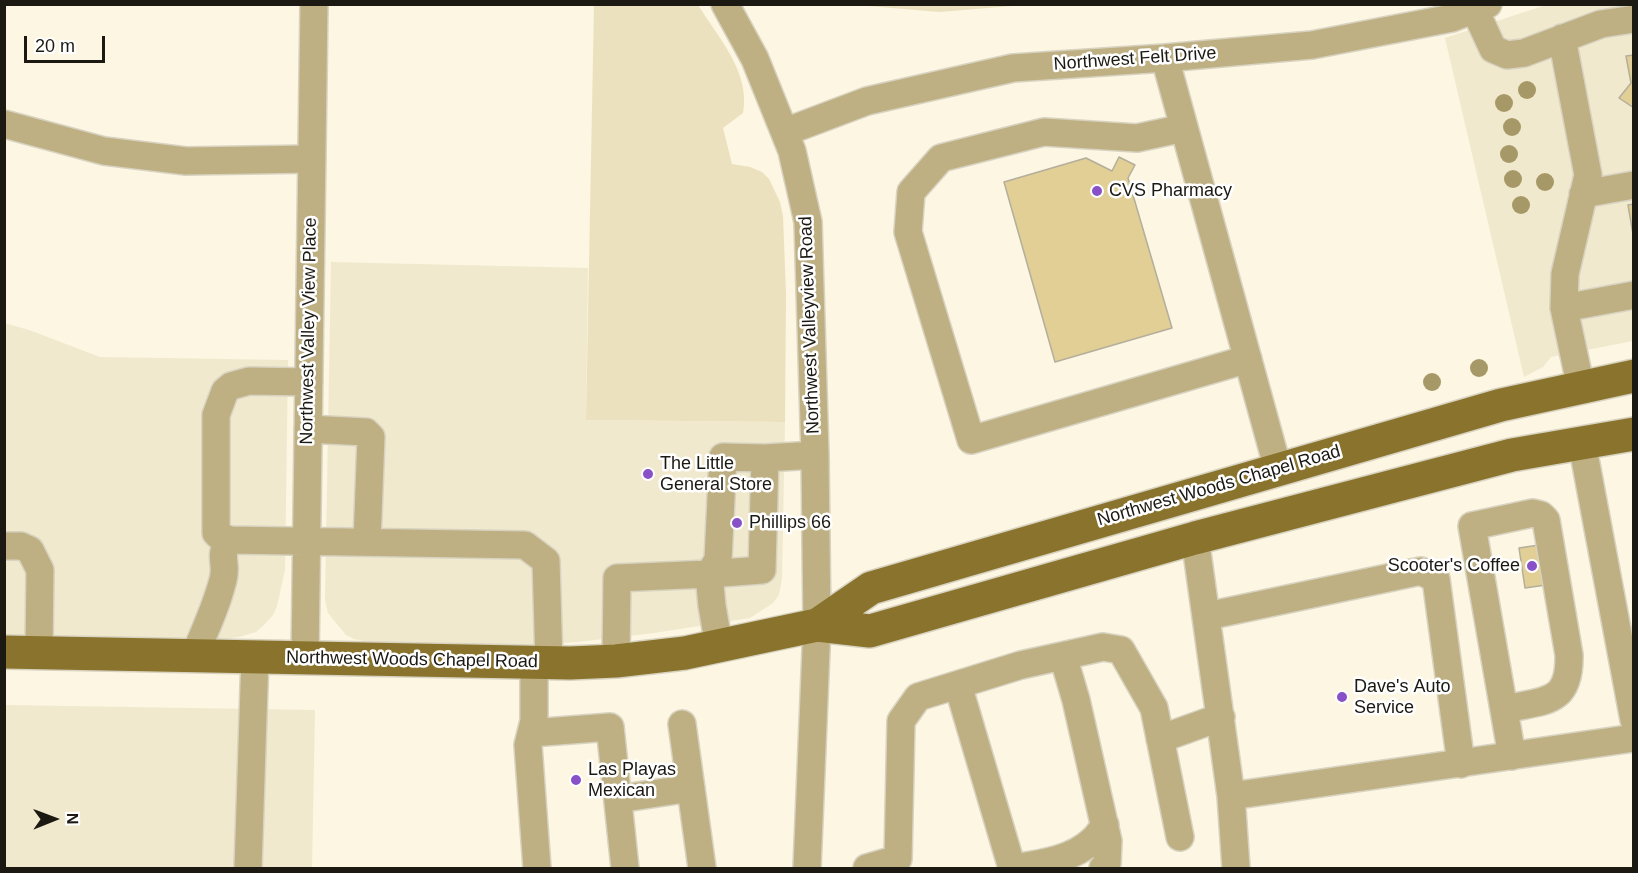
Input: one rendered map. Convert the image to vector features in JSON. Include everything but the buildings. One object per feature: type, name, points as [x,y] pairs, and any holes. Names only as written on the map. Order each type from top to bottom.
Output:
[{"type":"main road","name":"Northwest Woods Chapel Road","points":[[817,625],[871,588],[1501,405],[1634,376]]},
{"type":"main road","name":"Northwest Woods Chapel Road","points":[[4,652],[542,662],[616,661],[719,646],[817,625],[870,631],[1195,538],[1512,455],[1634,434]]},
{"type":"street","name":"Northwest Valley View Place","points":[[304,658],[314,4]]},
{"type":"street","name":"Northwest Valleyview Road","points":[[726,4],[755,59],[785,132],[792,151],[808,222],[817,625],[807,868]]},
{"type":"street","points":[[1482,7],[1493,49],[1507,55],[1524,53],[1601,24],[1634,18]]},
{"type":"street","name":"Northwest Felt Drive","points":[[785,132],[867,101],[1012,68],[1312,45],[1452,18],[1482,7]]},
{"type":"street","points":[[1562,38],[1588,175],[1565,274],[1564,308],[1581,388]]},
{"type":"street","points":[[1165,58],[1278,469]]},
{"type":"street","points":[[4,124],[104,151],[186,160],[312,159]]},
{"type":"street","points":[[1184,128],[1137,138],[1044,132],[941,158],[911,192],[908,232],[971,440],[1248,358]]},
{"type":"street","points":[[1583,194],[1634,185]]},
{"type":"street","points":[[1564,308],[1634,296]]},
{"type":"street","points":[[309,382],[242,382],[231,386],[220,399],[216,415],[215,528],[219,536],[230,540],[525,545],[546,561],[542,662],[535,716],[528,745],[537,868]]},
{"type":"street","points":[[308,429],[366,432],[371,437],[367,542]]},
{"type":"street","points":[[1582,443],[1634,720]]},
{"type":"street","points":[[719,646],[709,574],[718,560],[723,457],[765,458],[815,455]]},
{"type":"street","points":[[616,661],[617,578],[762,570],[765,458]]},
{"type":"street","points":[[1505,709],[1552,698],[1561,692],[1566,684],[1569,669],[1569,656],[1546,520],[1541,515],[1533,513],[1472,526],[1512,756]]},
{"type":"street","points":[[1195,538],[1231,796],[1236,868]]},
{"type":"street","points":[[194,656],[209,622],[222,583],[224,571],[222,552],[230,540]]},
{"type":"street","points":[[4,546],[21,546],[30,550],[40,570],[39,652]]},
{"type":"street","points":[[1207,616],[1420,571],[1436,579],[1461,764]]},
{"type":"street","points":[[867,868],[899,864],[901,721],[918,697],[1021,665],[1103,647],[1121,650],[1154,708],[1180,837]]},
{"type":"street","points":[[1063,656],[1076,700],[1105,825],[1108,841],[1107,864],[1103,868]]},
{"type":"street","points":[[248,868],[255,657]]},
{"type":"street","points":[[958,685],[1012,868],[1047,863],[1077,851],[1093,840],[1105,825]]},
{"type":"street","points":[[1160,739],[1221,717]]},
{"type":"street","points":[[682,724],[702,868]]},
{"type":"street","points":[[531,733],[609,727],[625,868]]},
{"type":"street","points":[[1231,796],[1634,738]]},
{"type":"street","points":[[618,799],[691,788]]},
{"type":"shaded area","points":[[594,5],[698,5],[738,70],[744,98],[743,113],[723,128],[732,164],[750,167],[762,172],[769,179],[780,202],[783,216],[786,294],[785,422],[586,420]]},
{"type":"shaded area","points":[[857,5],[1024,5],[939,12]]},
{"type":"shaded area","points":[[1546,5],[1633,5],[1633,341],[1551,357],[1543,367],[1524,377],[1445,38]]},
{"type":"shaded area","points":[[331,262],[588,268],[586,420],[785,422],[782,579],[779,595],[773,603],[750,618],[577,642],[515,646],[374,643],[346,635],[328,613],[325,600]]},
{"type":"shaded area","points":[[4,323],[100,357],[288,360],[285,570],[273,615],[256,632],[239,637],[167,646],[5,643]]},
{"type":"shaded area","points":[[5,705],[315,710],[312,868],[5,868]]},
{"type":"place","name":"CVS Pharmacy","points":[[1097,191]]},
{"type":"place","name":"The Little General Store","points":[[648,474]]},
{"type":"place","name":"Phillips 66","points":[[737,523]]},
{"type":"place","name":"Scooter's Coffee","points":[[1532,566]]},
{"type":"place","name":"Dave's Auto Service","points":[[1342,697]]},
{"type":"place","name":"Las Playas Mexican","points":[[576,780]]}]
